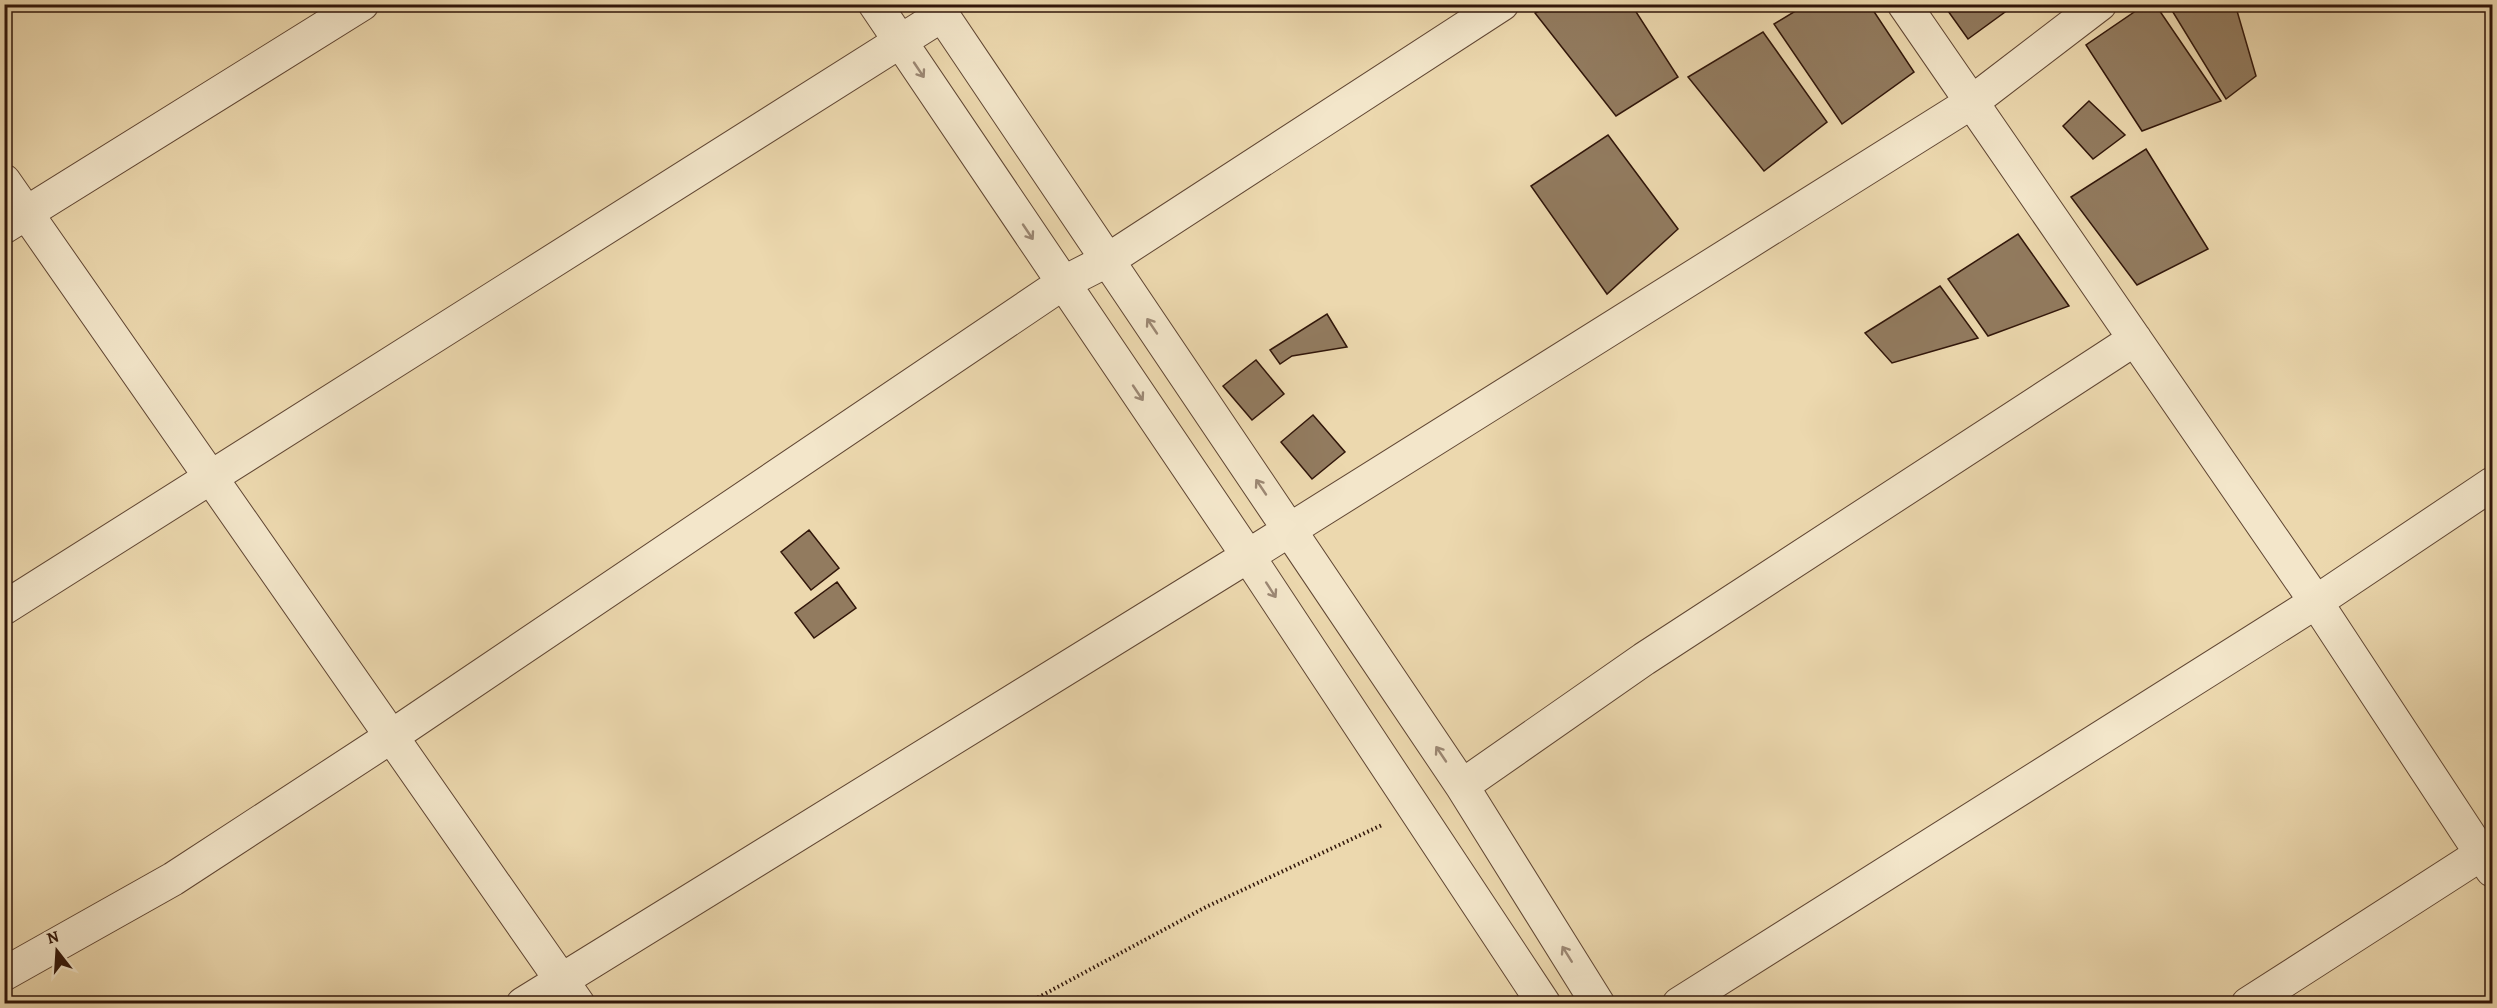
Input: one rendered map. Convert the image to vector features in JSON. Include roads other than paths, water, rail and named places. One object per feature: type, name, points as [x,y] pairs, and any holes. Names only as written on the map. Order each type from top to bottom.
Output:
[{"type":"street","points":[[15,220],[362,4]]},
{"type":"street","points":[[875,4],[1248,556],[1544,1004]]},
{"type":"street","points":[[4,974],[173,879],[392,736],[1063,283],[1108,260],[1502,4]]},
{"type":"street","points":[[1904,4],[2489,857],[2248,1004]]},
{"type":"street","points":[[524,1004],[570,991],[1248,556],[1972,102],[2100,4]]},
{"type":"street","points":[[4,608],[901,43],[938,10],[1462,786],[1598,1004]]},
{"type":"street","points":[[4,181],[15,220],[212,477],[570,991]]},
{"type":"street","points":[[1462,786],[1644,659],[2135,339]]},
{"type":"street","points":[[1679,1004],[2316,602],[2493,484]]}]
